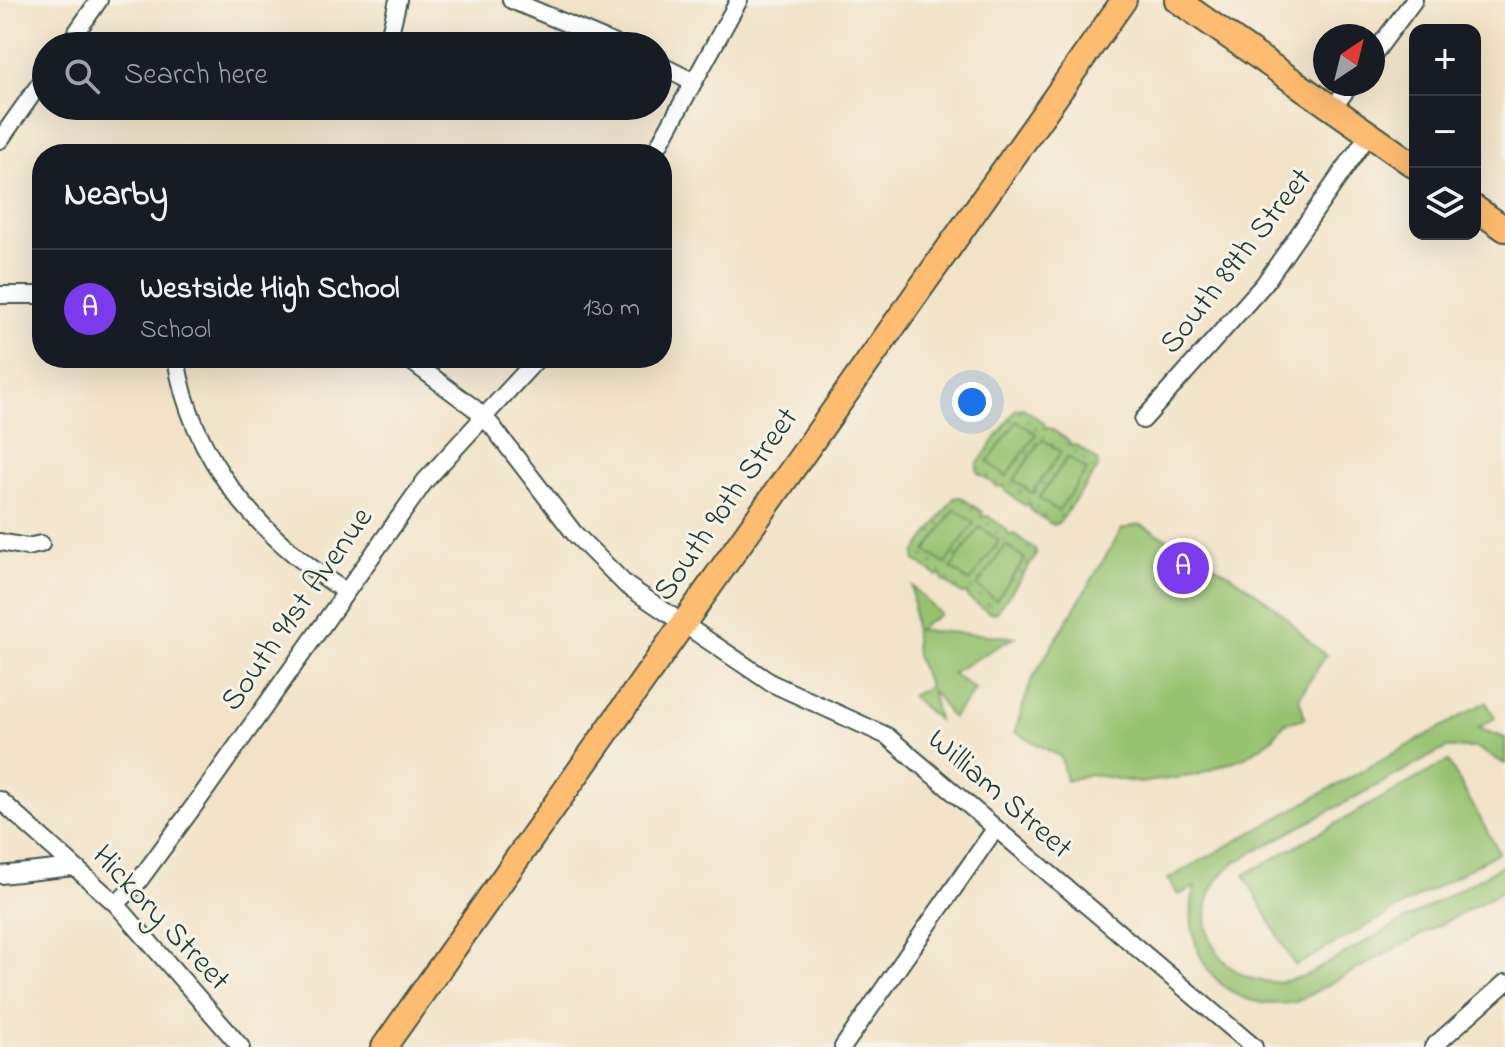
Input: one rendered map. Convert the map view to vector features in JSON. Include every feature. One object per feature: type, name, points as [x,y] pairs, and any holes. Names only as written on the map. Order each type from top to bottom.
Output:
[{"type":"main road","name":"South 90th Street","points":[[384,1047],[1124,0]]},
{"type":"main road","points":[[1177,0],[1409,162]]},
{"type":"main road","points":[[1481,212],[1505,229]]},
{"type":"street","points":[[77,32],[99,0]]},
{"type":"street","points":[[390,32],[398,0]]},
{"type":"street","points":[[511,0],[587,32]]},
{"type":"street","points":[[672,119],[739,0]]},
{"type":"street","points":[[1385,39],[1414,0]]},
{"type":"street","points":[[672,71],[692,81]]},
{"type":"street","points":[[0,140],[32,95]]},
{"type":"street","points":[[1332,109],[1342,96]]},
{"type":"street","points":[[659,144],[672,120]]},
{"type":"street","name":"South 89th Street","points":[[1143,420],[1264,284],[1369,134]]},
{"type":"street","points":[[0,295],[32,295]]},
{"type":"street","points":[[179,368],[197,429],[238,500],[273,538],[345,591]]},
{"type":"street","name":"William Street","points":[[420,368],[483,417],[592,555],[626,585],[771,683],[887,736],[1254,1047]]},
{"type":"street","name":"South 91st Avenue","points":[[116,904],[135,886],[194,806],[425,481],[529,368]]},
{"type":"street","points":[[0,542],[27,547],[41,544]]},
{"type":"street","name":"Hickory Street","points":[[0,800],[116,904],[241,1047]]},
{"type":"street","points":[[843,1047],[995,829]]},
{"type":"street","points":[[0,875],[74,867]]},
{"type":"street","points":[[1433,1047],[1505,983]]},
{"type":"green space","points":[[1023,408],[1044,423],[1045,428],[1050,428],[1069,441],[1071,446],[1076,445],[1097,460],[1098,468],[1059,523],[1053,525],[1030,510],[1029,504],[1024,505],[1005,491],[1004,486],[998,487],[977,472],[977,465],[1016,409]]},
{"type":"green space","points":[[1017,421],[1036,434],[1007,476],[988,462]]},
{"type":"green space","points":[[1042,439],[1061,452],[1032,493],[1014,480]]},
{"type":"green space","points":[[1068,457],[1087,470],[1058,511],[1039,498]]},
{"type":"green space","points":[[961,497],[982,512],[983,517],[988,516],[1009,535],[1014,534],[1035,549],[1036,556],[997,612],[990,613],[968,598],[967,593],[962,594],[943,580],[942,575],[937,576],[915,560],[915,553],[954,498]]},
{"type":"green space","points":[[955,509],[974,523],[945,564],[926,551]]},
{"type":"green space","points":[[1139,524],[1241,582],[1279,611],[1326,655],[1299,698],[1305,718],[1285,723],[1272,739],[1247,756],[1197,775],[1139,783],[1090,774],[1066,781],[1061,757],[1015,732],[1031,681],[1122,529]]},
{"type":"green space","points":[[980,527],[999,541],[970,582],[951,568]]},
{"type":"green space","points":[[1006,545],[1025,559],[996,600],[977,586]]},
{"type":"green space","points":[[912,586],[940,614],[917,630],[1014,637],[952,673],[975,690],[952,718],[931,689],[938,720],[911,696],[929,686],[916,656]]},
{"type":"green space","points":[[1486,702],[1495,718],[1478,728],[1505,738],[1505,764],[1477,748],[1446,748],[1237,861],[1217,881],[1207,905],[1207,928],[1216,950],[1231,967],[1253,979],[1279,982],[1308,974],[1505,864],[1505,890],[1296,1002],[1270,1004],[1247,999],[1228,989],[1212,974],[1193,935],[1195,887],[1178,895],[1168,879]]},
{"type":"green space","points":[[1448,761],[1499,852],[1295,966],[1244,875]]},
{"type":"place","name":"Westside High School","points":[[1183,568]]}]
